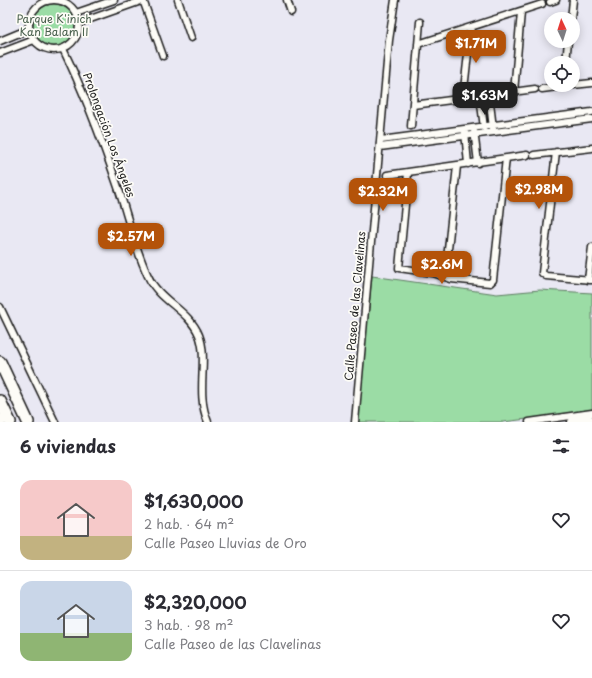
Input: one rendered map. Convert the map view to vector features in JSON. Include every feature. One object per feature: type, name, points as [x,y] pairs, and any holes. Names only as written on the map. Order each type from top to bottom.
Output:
[{"type":"highway","points":[[0,362],[28,422]]},
{"type":"highway","points":[[0,402],[10,422]]},
{"type":"street","points":[[55,0],[65,3],[76,13],[79,23],[76,38],[63,49],[50,50],[38,45],[34,40],[30,29],[32,13],[44,1],[55,0]]},
{"type":"street","points":[[76,13],[114,0]]},
{"type":"street","points":[[79,23],[143,0],[162,56]]},
{"type":"street","points":[[178,0],[191,38]]},
{"type":"street","points":[[287,0],[291,12]]},
{"type":"street","name":"Calle Paseo de las Clavelinas","points":[[355,422],[395,0]]},
{"type":"street","points":[[571,12],[573,0]]},
{"type":"street","points":[[418,44],[542,4]]},
{"type":"street","points":[[514,92],[521,12]]},
{"type":"street","points":[[411,126],[420,22]]},
{"type":"street","points":[[463,98],[471,27]]},
{"type":"street","points":[[0,40],[30,29]]},
{"type":"street","points":[[0,53],[34,40]]},
{"type":"street","name":"Prolongación Los Ángeles","points":[[63,49],[76,74],[118,188],[148,278],[161,294],[195,326],[200,336],[202,348],[202,396],[208,422]]},
{"type":"street","points":[[580,84],[592,83]]},
{"type":"street","points":[[413,105],[535,90]]},
{"type":"street","points":[[489,95],[494,131]]},
{"type":"street","points":[[480,96],[484,129]]},
{"type":"street","points":[[380,148],[465,136],[474,134],[493,124],[592,112]]},
{"type":"street","points":[[381,140],[474,127],[494,131],[592,119]]},
{"type":"street","points":[[474,127],[478,163]]},
{"type":"street","points":[[466,128],[465,136],[468,164]]},
{"type":"street","points":[[534,154],[592,148]]},
{"type":"street","points":[[556,152],[542,273],[546,276],[590,280],[592,247]]},
{"type":"street","points":[[387,175],[527,155]]},
{"type":"street","points":[[408,173],[399,268],[444,277],[490,283],[493,280],[506,158]]},
{"type":"street","points":[[444,277],[457,166]]},
{"type":"street","points":[[0,307],[55,422]]},
{"type":"street","points":[[529,422],[592,413]]},
{"type":"street","points":[[571,422],[592,419]]},
{"type":"green space","name":"Parque K'inich Kan Balam II","points":[[54,4],[62,6],[71,14],[75,25],[73,33],[65,42],[54,46],[46,44],[37,36],[33,25],[35,17],[43,8]]},
{"type":"green space","points":[[372,276],[497,294],[540,290],[592,293],[592,411],[503,422],[357,422]]}]
